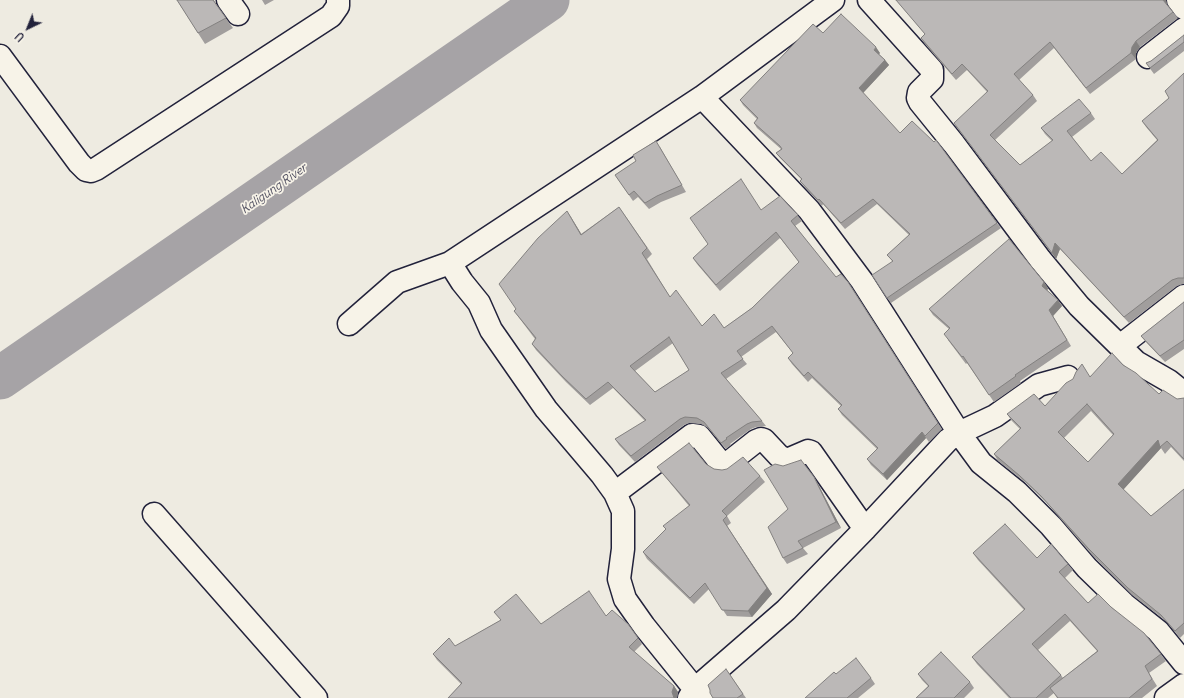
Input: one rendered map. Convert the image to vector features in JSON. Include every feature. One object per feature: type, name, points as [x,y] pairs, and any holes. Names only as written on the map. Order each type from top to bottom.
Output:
[{"type":"street","points":[[0,56],[79,163],[86,170],[91,170],[96,169],[331,16],[338,6],[338,0]]},
{"type":"street","points":[[349,324],[397,282],[450,263],[702,97],[833,0]]},
{"type":"street","points":[[869,0],[932,70],[932,79],[919,92],[918,98],[920,102],[954,144],[1040,259],[1079,306],[1136,362],[1169,381],[1184,394]]},
{"type":"street","points":[[1178,0],[1184,8]]},
{"type":"street","points":[[1148,57],[1184,29]]},
{"type":"street","points":[[702,97],[809,210],[862,281],[981,463],[1022,497],[1051,526],[1087,568],[1124,604],[1158,631],[1184,663]]},
{"type":"street","points":[[450,263],[462,282],[479,303],[491,330],[546,409],[602,475],[615,493],[623,511],[623,549],[619,579],[625,598],[695,695],[786,610],[865,529],[948,440],[995,416],[1039,385],[1068,377]]},
{"type":"street","points":[[1120,346],[1184,296]]},
{"type":"street","points":[[615,493],[692,435],[699,436],[720,462],[724,464],[728,463],[756,441],[761,439],[764,440],[779,456],[787,460],[808,451],[811,452],[865,529]]},
{"type":"street","points":[[154,514],[316,698]]},
{"type":"street","points":[[1166,698],[1184,685]]},
{"type":"building","points":[[177,0],[213,0],[226,18],[198,33]]},
{"type":"building","points":[[896,0],[1163,0],[1173,12],[1136,41],[1132,47],[1131,53],[1086,88],[1050,42],[1014,74],[1033,95],[990,135],[1020,165],[1053,140],[1041,128],[1079,99],[1091,113],[1067,131],[1091,161],[1101,152],[1122,174],[1158,140],[1142,121],[1169,98],[1165,91],[1184,73],[1184,278],[1172,280],[1124,317],[1055,243],[1052,253],[954,123],[988,91],[962,64],[952,74],[921,38],[925,34]]},
{"type":"building","points":[[841,14],[876,47],[874,50],[885,60],[859,88],[900,133],[912,121],[934,142],[936,140],[997,223],[887,298],[872,275],[893,261],[887,255],[910,234],[873,199],[841,223],[800,181],[802,179],[776,153],[782,149],[780,146],[754,123],[758,118],[740,100],[813,24],[823,33]]},
{"type":"building","points":[[1184,35],[1184,42],[1150,68],[1146,63],[1151,61]]},
{"type":"building","points":[[656,141],[682,185],[645,203],[634,191],[629,195],[615,175],[636,161],[633,155]]},
{"type":"building","points":[[741,179],[761,210],[780,196],[798,215],[791,221],[836,277],[841,274],[848,282],[938,423],[925,436],[922,432],[883,474],[867,459],[878,448],[838,409],[842,405],[808,372],[804,376],[788,358],[793,353],[772,326],[737,351],[743,359],[721,373],[762,421],[747,424],[721,443],[704,422],[697,418],[685,417],[680,419],[631,456],[615,439],[646,420],[608,382],[586,399],[532,344],[536,338],[514,311],[516,309],[499,284],[538,238],[567,211],[581,235],[619,207],[647,248],[642,253],[670,297],[676,290],[702,326],[714,314],[724,328],[752,308],[799,262],[776,232],[716,285],[693,258],[708,244],[690,218]],"holes":[[[669,337],[689,370],[655,392],[630,366]]]},
{"type":"building","points":[[1009,239],[1044,282],[1042,286],[1058,300],[1049,310],[1067,340],[1015,375],[1016,376],[989,395],[963,356],[962,357],[944,334],[950,328],[929,309]]},
{"type":"building","points":[[1184,302],[1184,340],[1160,356],[1141,336]]},
{"type":"building","points":[[1112,353],[1123,365],[1136,373],[1159,394],[1163,390],[1177,399],[1184,398],[1184,459],[1167,441],[1160,447],[1158,440],[1118,484],[1151,516],[1184,489],[1184,623],[1175,631],[1161,615],[1128,588],[1088,548],[1041,496],[994,454],[1021,428],[1007,414],[1034,394],[1045,406],[1066,383],[1073,379],[1082,364],[1090,377]],"holes":[[[1087,404],[1114,434],[1088,462],[1058,432]]]},
{"type":"building","points":[[689,443],[706,464],[714,469],[727,469],[743,457],[760,476],[722,511],[727,516],[723,520],[767,588],[748,611],[722,610],[705,583],[690,598],[643,552],[666,529],[663,526],[690,505],[657,467]]},
{"type":"building","points":[[801,460],[814,477],[836,522],[798,541],[803,548],[783,558],[768,527],[788,509],[764,470],[775,464],[783,466]]},
{"type":"building","points":[[1005,524],[1037,558],[1051,544],[1068,564],[1059,572],[1088,603],[1098,594],[1111,607],[1144,633],[1161,654],[1145,666],[1152,679],[1129,698],[1058,698],[1050,688],[1098,651],[1065,614],[1032,644],[1061,675],[1036,698],[1011,698],[972,657],[1025,609],[973,553]]},
{"type":"building","points":[[589,591],[606,616],[612,610],[628,624],[638,638],[629,647],[674,686],[672,692],[674,698],[448,698],[462,683],[433,654],[449,638],[455,646],[501,620],[494,612],[516,594],[541,624]]},
{"type":"building","points":[[941,652],[970,682],[954,698],[916,698],[929,686],[918,674]]},
{"type":"building","points":[[856,658],[871,678],[847,698],[805,698],[834,672],[836,674]]},
{"type":"building","points":[[726,669],[743,694],[737,698],[713,698],[708,685]]},
{"type":"waterway","name":"Kaligung River","points":[[0,378],[548,0]]}]
